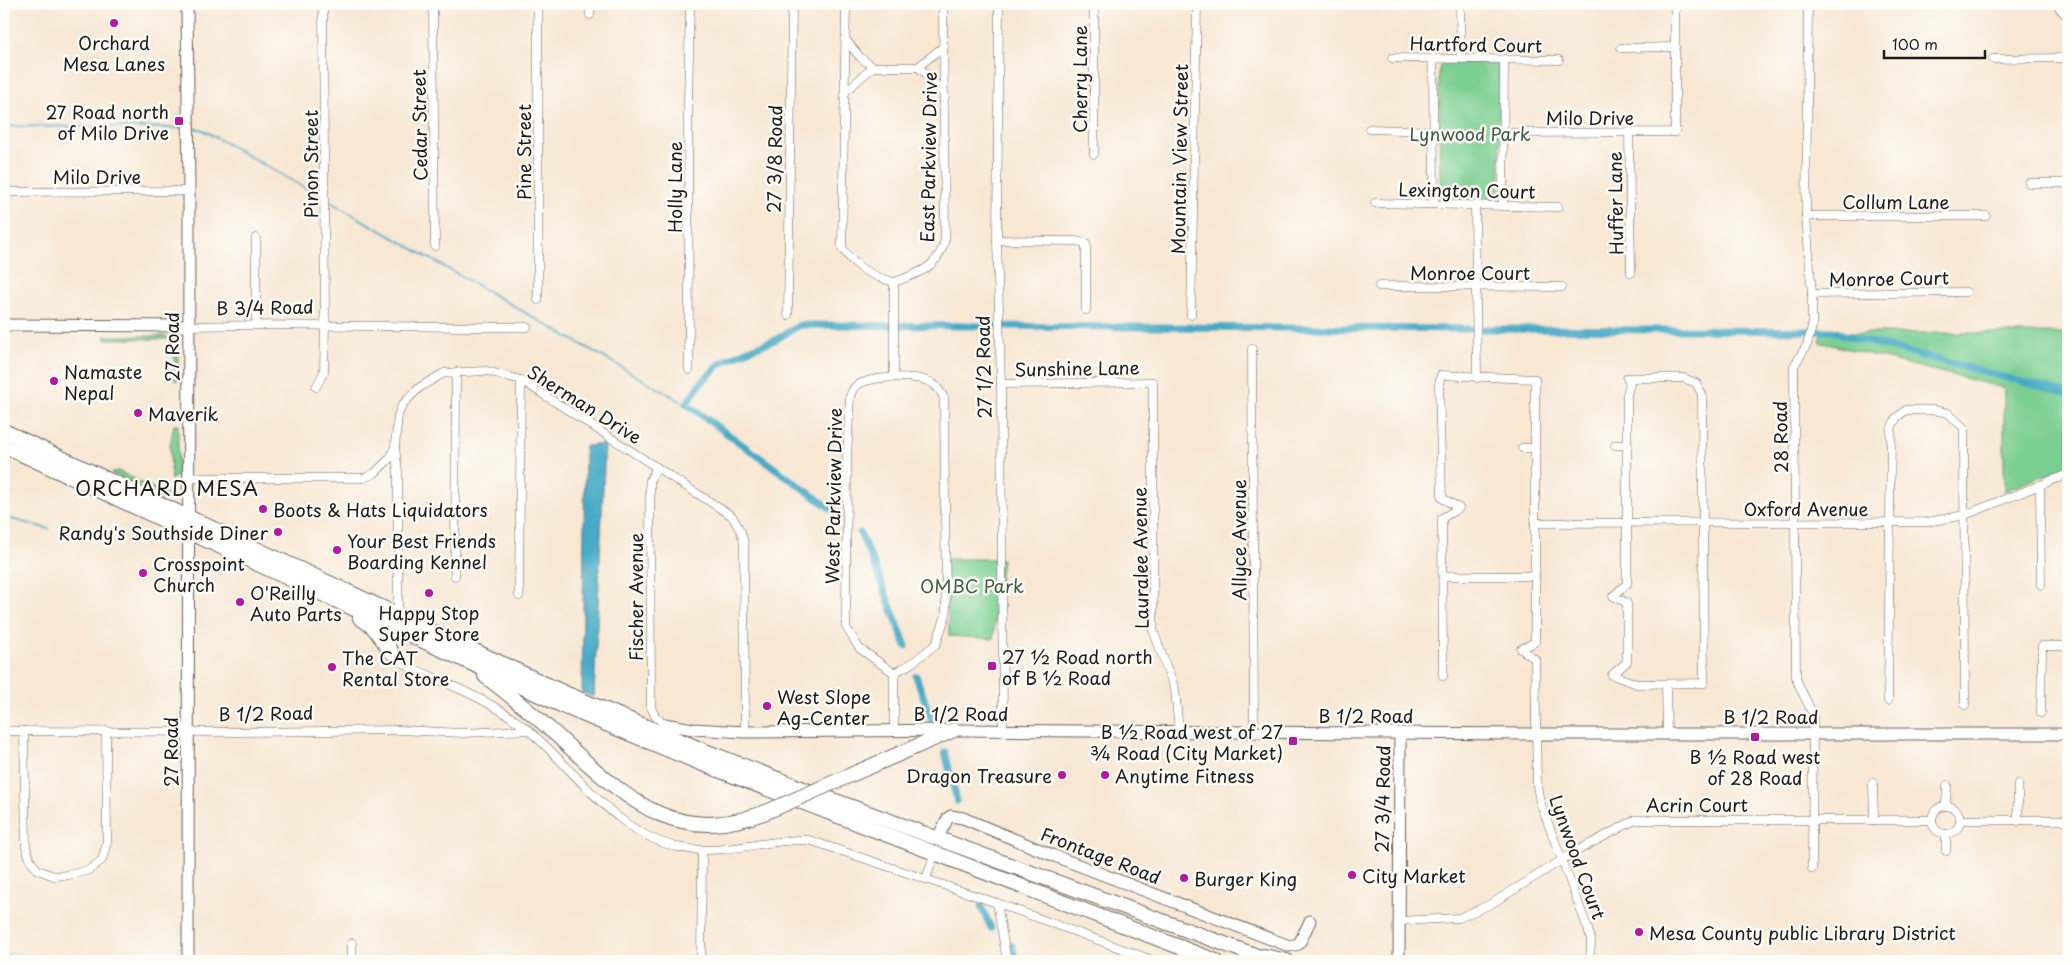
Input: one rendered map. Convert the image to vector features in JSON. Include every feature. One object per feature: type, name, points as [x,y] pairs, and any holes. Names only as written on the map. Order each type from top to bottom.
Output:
[{"type":"highway","points":[[4,431],[188,517],[397,622],[478,667],[563,706],[700,763],[910,843],[933,843],[936,846],[976,853],[1271,961]]},
{"type":"highway","points":[[4,446],[354,609],[444,637],[567,694],[1216,961]]},
{"type":"highway","points":[[307,587],[364,620],[373,627],[392,653]]},
{"type":"highway","points":[[478,667],[478,671],[531,712],[593,769],[635,802],[676,820],[698,824],[743,820],[778,807],[954,730]]},
{"type":"highway","points":[[567,694],[645,720],[664,724]]},
{"type":"highway","points":[[1250,954],[1288,961]]},
{"type":"street","name":"27 Road","points":[[187,4],[189,191],[188,961]]},
{"type":"street","name":"Pinon Street","points":[[316,387],[324,372],[326,324],[323,4]]},
{"type":"street","name":"Cedar Street","points":[[433,4],[435,246]]},
{"type":"street","name":"Pine Street","points":[[538,4],[538,300]]},
{"type":"street","points":[[590,4],[590,15]]},
{"type":"street","name":"Holly Lane","points":[[689,370],[688,102],[690,4]]},
{"type":"street","name":"27 3/8 Road","points":[[788,316],[792,4]]},
{"type":"street","points":[[846,4],[842,248],[860,269],[876,277],[894,282],[894,377],[924,379],[940,390],[944,398],[946,615],[936,644],[912,663],[894,673],[894,730]]},
{"type":"street","name":"East Parkview Drive","points":[[894,282],[928,267],[942,252],[945,239],[944,4]]},
{"type":"street","name":"27 1/2 Road","points":[[999,4],[997,240],[1001,384],[1003,730]]},
{"type":"street","name":"Cherry Lane","points":[[1094,4],[1094,154]]},
{"type":"street","name":"Mountain View Street","points":[[1191,316],[1197,4]]},
{"type":"street","points":[[1460,4],[1461,58]]},
{"type":"street","points":[[1621,48],[1676,47],[1675,4]]},
{"type":"street","name":"28 Road","points":[[1808,4],[1806,216],[1812,294],[1812,327],[1806,345],[1794,366],[1797,523],[1796,677],[1799,690],[1809,703],[1814,717],[1812,870]]},
{"type":"street","points":[[2056,4],[2068,18]]},
{"type":"street","points":[[845,39],[860,57],[873,68]]},
{"type":"street","points":[[845,92],[873,68],[918,67],[944,46]]},
{"type":"street","name":"Milo Drive","points":[[1505,133],[1675,132],[1676,47]]},
{"type":"street","name":"Hartford Court","points":[[1392,58],[1559,60]]},
{"type":"street","points":[[1433,58],[1434,204]]},
{"type":"street","points":[[1504,58],[1504,206]]},
{"type":"street","points":[[1993,59],[2068,58]]},
{"type":"street","points":[[918,67],[931,78],[945,96]]},
{"type":"street","points":[[1369,129],[1434,131]]},
{"type":"street","name":"Huffer Lane","points":[[1629,132],[1631,273]]},
{"type":"street","points":[[2030,183],[2068,183]]},
{"type":"street","name":"Milo Drive","points":[[5,192],[189,191]]},
{"type":"street","name":"Lexington Court","points":[[1375,204],[1558,207]]},
{"type":"street","points":[[1475,205],[1477,378]]},
{"type":"street","name":"Collum Lane","points":[[1806,216],[1986,216]]},
{"type":"street","points":[[256,238],[256,324]]},
{"type":"street","points":[[997,240],[1075,241],[1086,243],[1086,310]]},
{"type":"street","name":"Monroe Court","points":[[1379,286],[1562,287]]},
{"type":"street","name":"Monroe Court","points":[[1812,294],[1966,292]]},
{"type":"street","name":"B 3/4 Road","points":[[4,326],[326,324],[528,327]]},
{"type":"street","name":"Allyce Avenue","points":[[1252,349],[1254,732]]},
{"type":"street","name":"Sherman Drive","points":[[397,622],[398,472],[396,447],[398,415],[402,405],[420,387],[444,373],[486,371],[521,380],[732,516],[741,532],[744,543],[745,732]]},
{"type":"street","points":[[455,576],[456,372]]},
{"type":"street","points":[[1443,576],[1535,576],[1535,379],[1441,375],[1439,384],[1442,498],[1459,508],[1442,518],[1444,676]]},
{"type":"street","name":"West Parkview Drive","points":[[894,377],[864,382],[855,387],[850,396],[847,458],[846,627],[859,648],[894,673]]},
{"type":"street","points":[[1627,378],[1683,378],[1696,382],[1702,394],[1704,683],[1637,684],[1612,676],[1627,662],[1627,603],[1613,596],[1627,584],[1628,445],[1628,394],[1630,384],[1627,378]]},
{"type":"street","points":[[519,596],[521,380]]},
{"type":"street","name":"Sunshine Lane","points":[[1001,384],[1153,382]]},
{"type":"street","name":"Lauralee Avenue","points":[[1153,382],[1153,630],[1175,690],[1180,731]]},
{"type":"street","points":[[1888,701],[1892,523],[1891,429],[1896,418],[1906,410],[1933,410],[1948,413],[1964,428],[1965,705]]},
{"type":"street","points":[[1615,445],[1628,445]]},
{"type":"street","points":[[188,478],[364,478],[383,465],[390,458],[396,447]]},
{"type":"street","points":[[1522,448],[1534,448]]},
{"type":"street","name":"Fischer Avenue","points":[[657,467],[650,480],[651,707],[655,716],[664,724]]},
{"type":"street","name":"Oxford Avenue","points":[[1535,523],[1927,522],[1965,515],[2068,474]]},
{"type":"street","points":[[2040,485],[2041,585]]},
{"type":"street","name":"Lynwood Court","points":[[1535,576],[1535,642],[1521,650],[1535,659],[1537,786],[1540,802],[1591,940],[1590,961]]},
{"type":"street","points":[[397,622],[391,640],[392,653],[396,658],[408,666],[494,706],[529,730],[604,805],[635,830],[668,844],[702,851],[743,848],[790,839],[810,840],[997,903],[1155,961]]},
{"type":"street","points":[[2041,713],[2042,646],[2068,646]]},
{"type":"street","points":[[1666,684],[1667,733]]},
{"type":"street","name":"B 1/2 Road","points":[[664,724],[693,729],[745,732],[1003,730],[1536,734],[2068,734]]},
{"type":"street","name":"B 1/2 Road","points":[[4,731],[399,730],[463,733],[529,730]]},
{"type":"street","points":[[24,731],[24,813],[27,854],[38,870],[54,876],[69,875],[89,870],[102,860],[106,851],[108,842],[106,731]]},
{"type":"street","name":"27 3/4 Road","points":[[1398,960],[1400,733]]},
{"type":"street","points":[[1873,783],[1874,820]]},
{"type":"street","points":[[2018,784],[2018,821]]},
{"type":"street","points":[[1946,806],[1947,785]]},
{"type":"street","points":[[1946,806],[1956,810],[1960,820],[1956,830],[1946,834],[1936,830],[1932,820],[1936,810],[1946,806]]},
{"type":"street","name":"Frontage Road","points":[[936,846],[948,818],[951,816],[963,818],[1052,855],[1289,946],[1299,944],[1310,921]]},
{"type":"street","name":"Acrin Court","points":[[1399,921],[1459,918],[1491,904],[1573,853],[1635,820],[1932,820]]},
{"type":"street","points":[[1960,820],[2068,820]]},
{"type":"street","points":[[1946,834],[1946,851]]},
{"type":"street","points":[[926,879],[936,846]]},
{"type":"street","points":[[700,961],[702,851]]},
{"type":"street","points":[[997,903],[1007,961]]},
{"type":"street","points":[[352,943],[352,961]]},
{"type":"green space","name":"Lynwood Park","points":[[1445,62],[1495,62],[1499,64],[1500,197],[1496,202],[1440,201],[1439,69],[1441,64]]},
{"type":"green space","points":[[1821,333],[2068,333],[2068,466],[2004,491],[2004,388],[1819,342]]},
{"type":"green space","points":[[105,336],[176,337],[178,340],[178,381],[174,380],[174,342],[172,339],[105,339]]},
{"type":"green space","points":[[174,425],[178,425],[178,475],[171,480],[170,445]]},
{"type":"green space","points":[[118,471],[168,495],[173,500],[112,474],[112,472]]},
{"type":"green space","name":"OMBC Park","points":[[946,559],[1002,559],[993,639],[949,636]]},
{"type":"water","points":[[605,444],[594,697],[582,693],[585,446]]},
{"type":"waterway","points":[[4,126],[184,128]]},
{"type":"waterway","points":[[193,129],[201,129],[321,197]]},
{"type":"waterway","points":[[327,200],[686,404]]},
{"type":"waterway","points":[[837,513],[686,404],[701,383],[721,363],[775,340],[800,325],[1833,331],[2068,394]]},
{"type":"waterway","points":[[4,517],[49,529]]},
{"type":"waterway","points":[[860,533],[906,646]]},
{"type":"waterway","points":[[916,676],[932,721]]},
{"type":"waterway","points":[[945,752],[957,801]]},
{"type":"waterway","points":[[981,906],[991,928]]},
{"type":"waterway","points":[[1011,945],[1018,961]]},
{"type":"waterway","points":[[4,956],[19,955],[41,961]]},
{"type":"place","name":"Orchard Mesa Lanes","points":[[114,23]]},
{"type":"place","name":"27 Road north of Milo Drive","points":[[179,121]]},
{"type":"place","name":"Namaste Nepal","points":[[54,381]]},
{"type":"place","name":"Maverik","points":[[138,413]]},
{"type":"place","name":"Boots & Hats Liquidators","points":[[263,509]]},
{"type":"place","name":"Randy's Southside Diner","points":[[278,532]]},
{"type":"place","name":"Your Best Friends Boarding Kennel","points":[[337,550]]},
{"type":"place","name":"Crosspoint Church","points":[[143,573]]},
{"type":"place","name":"Happy Stop Super Store","points":[[429,593]]},
{"type":"place","name":"O'Reilly Auto Parts","points":[[240,602]]},
{"type":"place","name":"27 ½ Road north of B ½ Road","points":[[992,666]]},
{"type":"place","name":"The CAT Rental Store","points":[[332,667]]},
{"type":"place","name":"West Slope Ag-Center","points":[[767,706]]},
{"type":"place","name":"B ½ Road west of 28 Road","points":[[1755,737]]},
{"type":"place","name":"B ½ Road west of 27 ¾ Road (City Market)","points":[[1293,741]]},
{"type":"place","name":"Dragon Treasure","points":[[1062,775]]},
{"type":"place","name":"Anytime Fitness","points":[[1105,775]]},
{"type":"place","name":"City Market","points":[[1352,875]]},
{"type":"place","name":"Burger King","points":[[1184,878]]},
{"type":"place","name":"Mesa County public Library District","points":[[1639,932]]},
{"type":"district","name":"ORCHARD MESA","points":[[167,488]]}]
